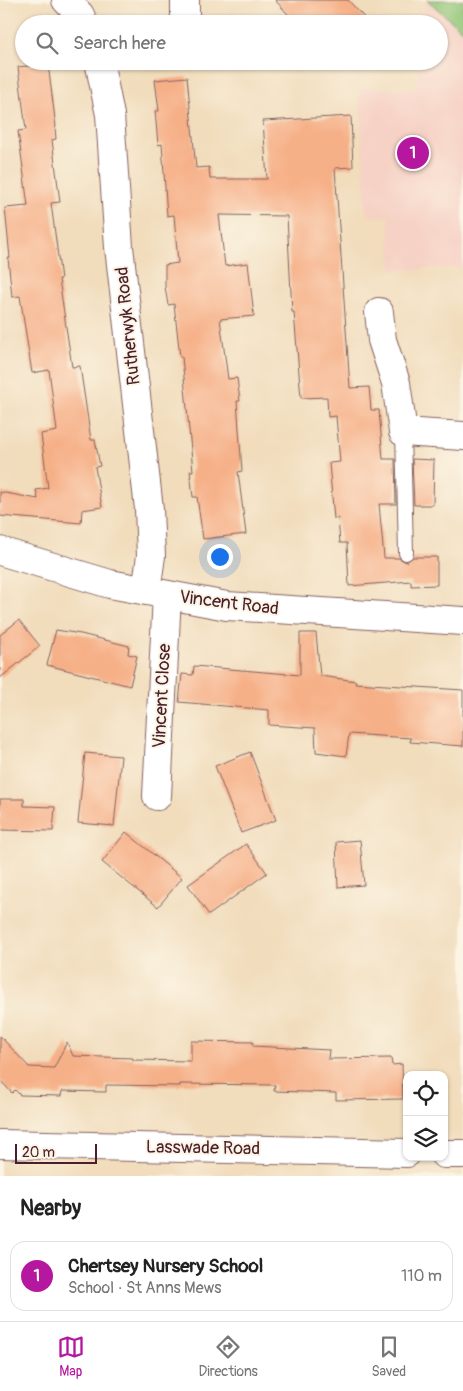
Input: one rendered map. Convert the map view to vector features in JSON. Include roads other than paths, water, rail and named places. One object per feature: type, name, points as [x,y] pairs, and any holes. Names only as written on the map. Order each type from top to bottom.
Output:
[{"type":"street","points":[[66,0],[80,15]]},
{"type":"street","points":[[184,15],[185,0]]},
{"type":"street","name":"Rutherwyk Road","points":[[101,70],[110,115],[119,246],[149,509],[151,556],[157,593]]},
{"type":"street","points":[[379,312],[382,340],[396,383],[403,432],[463,436]]},
{"type":"street","name":"Vincent Road","points":[[0,551],[110,584],[227,606],[463,621]]},
{"type":"street","name":"Vincent Close","points":[[157,593],[158,796]]},
{"type":"street","name":"Lasswade Road","points":[[0,1144],[403,1153]]},
{"type":"street","points":[[448,1154],[463,1154]]},
{"type":"lane","points":[[403,432],[406,553]]},
{"type":"place","name":"Chertsey Nursery School","points":[[413,153]]}]
